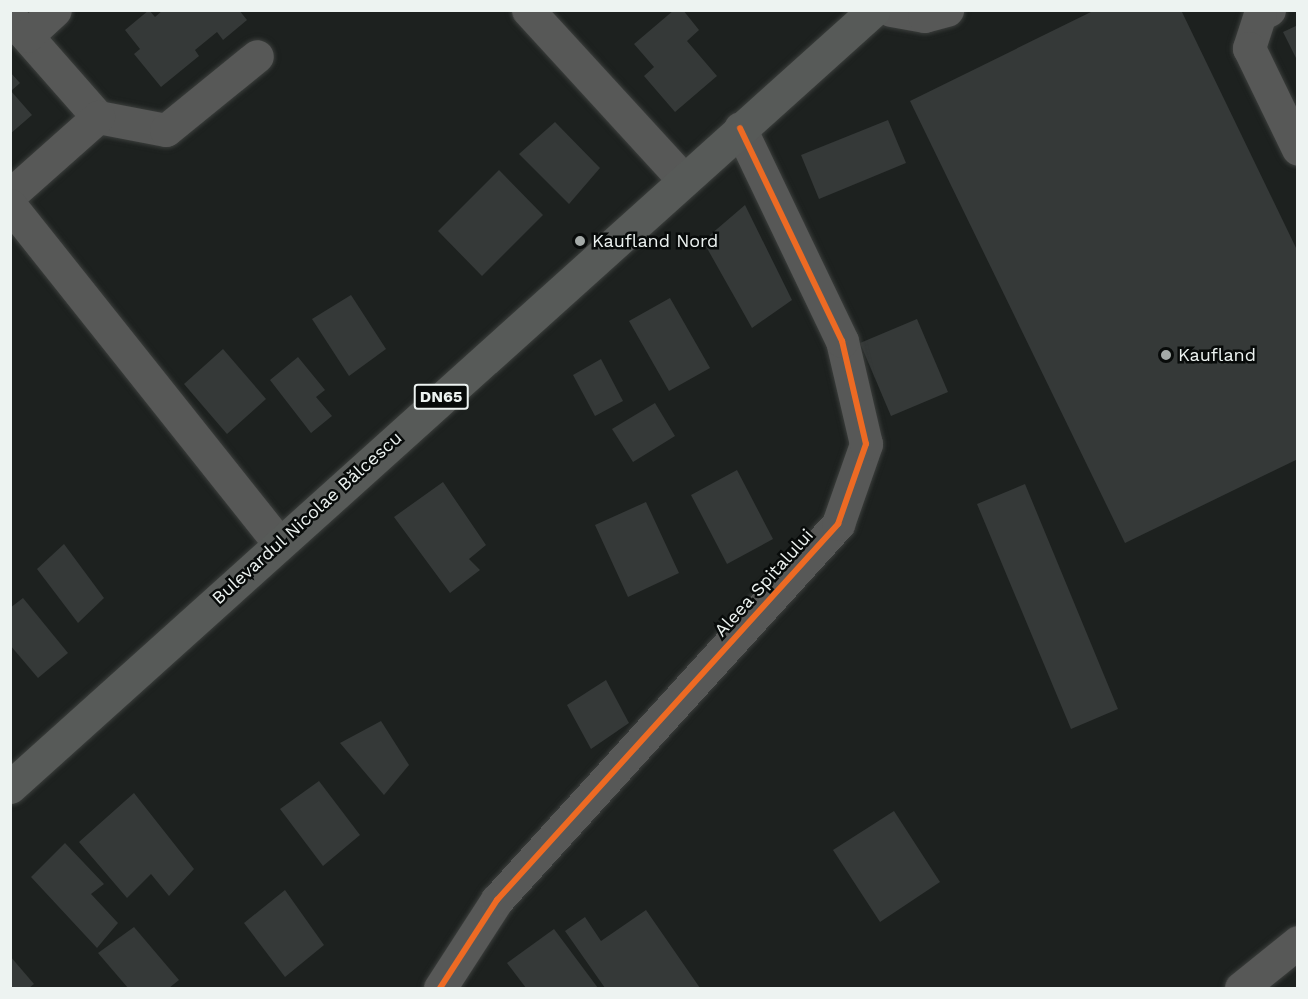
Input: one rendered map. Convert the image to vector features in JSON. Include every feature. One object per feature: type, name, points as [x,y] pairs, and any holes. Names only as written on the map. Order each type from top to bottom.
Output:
[{"type":"main road","name":"Bulevardul Nicolae Bălcescu","points":[[10,787],[682,178],[874,10]]},
{"type":"street","points":[[55,10],[19,26],[98,117],[166,130],[256,56]]},
{"type":"street","points":[[528,10],[682,178]]},
{"type":"street","points":[[891,10],[924,16],[947,10]]},
{"type":"street","points":[[1269,10],[1260,14],[1249,48],[1286,95],[1298,149]]},
{"type":"street","points":[[10,195],[98,117]]},
{"type":"street","name":"Aleea Spitalului","points":[[440,988],[497,900],[838,524],[866,444],[842,341],[740,128]]},
{"type":"street","points":[[10,205],[279,543]]},
{"type":"street","points":[[1241,988],[1298,942]]},
{"type":"building","points":[[149,10],[155,17],[163,10],[239,10],[247,20],[223,40],[217,32],[195,50],[199,56],[161,87],[134,54],[140,49],[125,30]]},
{"type":"building","points":[[674,10],[683,10],[699,30],[687,41],[717,76],[675,112],[644,76],[654,67],[634,44]]},
{"type":"building","name":"Kaufland","points":[[1095,10],[1181,10],[1298,252],[1298,459],[1125,543],[910,101]]},
{"type":"building","points":[[1298,25],[1298,62],[1283,32]]},
{"type":"building","points":[[10,72],[20,83],[11,91],[32,115],[10,134]]},
{"type":"building","points":[[888,120],[906,163],[819,199],[801,155]]},
{"type":"building","points":[[555,122],[600,168],[569,204],[519,154]]},
{"type":"building","points":[[499,170],[543,215],[482,276],[438,231]]},
{"type":"building","points":[[745,205],[792,300],[752,328],[703,241]]},
{"type":"building","points":[[351,295],[386,349],[349,376],[312,319]]},
{"type":"building","points":[[670,298],[710,368],[669,391],[629,321]]},
{"type":"building","points":[[917,319],[948,392],[891,416],[860,343]]},
{"type":"building","points":[[223,349],[266,399],[227,434],[184,384]]},
{"type":"building","points":[[298,357],[325,390],[316,397],[332,416],[311,433],[270,380]]},
{"type":"building","points":[[601,359],[623,401],[595,416],[573,375]]},
{"type":"building","points":[[655,403],[675,436],[633,462],[612,429]]},
{"type":"building","points":[[737,470],[773,539],[727,564],[691,495]]},
{"type":"building","points":[[443,482],[486,545],[469,559],[480,570],[450,593],[394,517]]},
{"type":"building","points":[[1025,484],[1118,709],[1071,729],[977,504]]},
{"type":"building","points":[[646,502],[679,573],[628,597],[595,525]]},
{"type":"building","points":[[64,544],[104,598],[78,623],[37,569]]},
{"type":"building","points":[[23,598],[68,653],[38,678],[10,645],[10,608]]},
{"type":"building","points":[[606,680],[629,723],[591,749],[567,705]]},
{"type":"building","points":[[381,721],[409,765],[384,795],[340,743]]},
{"type":"building","points":[[319,781],[360,835],[323,866],[280,809]]},
{"type":"building","points":[[134,793],[194,869],[169,896],[151,874],[127,898],[79,842]]},
{"type":"building","points":[[894,811],[940,882],[880,922],[833,850]]},
{"type":"building","points":[[65,843],[104,884],[91,894],[118,923],[97,948],[31,877]]},
{"type":"building","points":[[285,890],[324,945],[285,977],[244,923]]},
{"type":"building","points":[[646,910],[700,988],[605,988],[565,931],[585,917],[601,941]]},
{"type":"building","points":[[134,927],[179,980],[169,988],[128,988],[98,953]]},
{"type":"building","points":[[554,929],[598,988],[526,988],[507,963]]},
{"type":"building","points":[[10,956],[34,984],[29,988],[10,988]]},
{"type":"cycle path","points":[[440,988],[497,900],[838,524],[866,444],[842,341],[740,128]]},
{"type":"place","name":"Kaufland Nord","points":[[580,241]]},
{"type":"place","name":"Kaufland","points":[[1166,355]]}]
